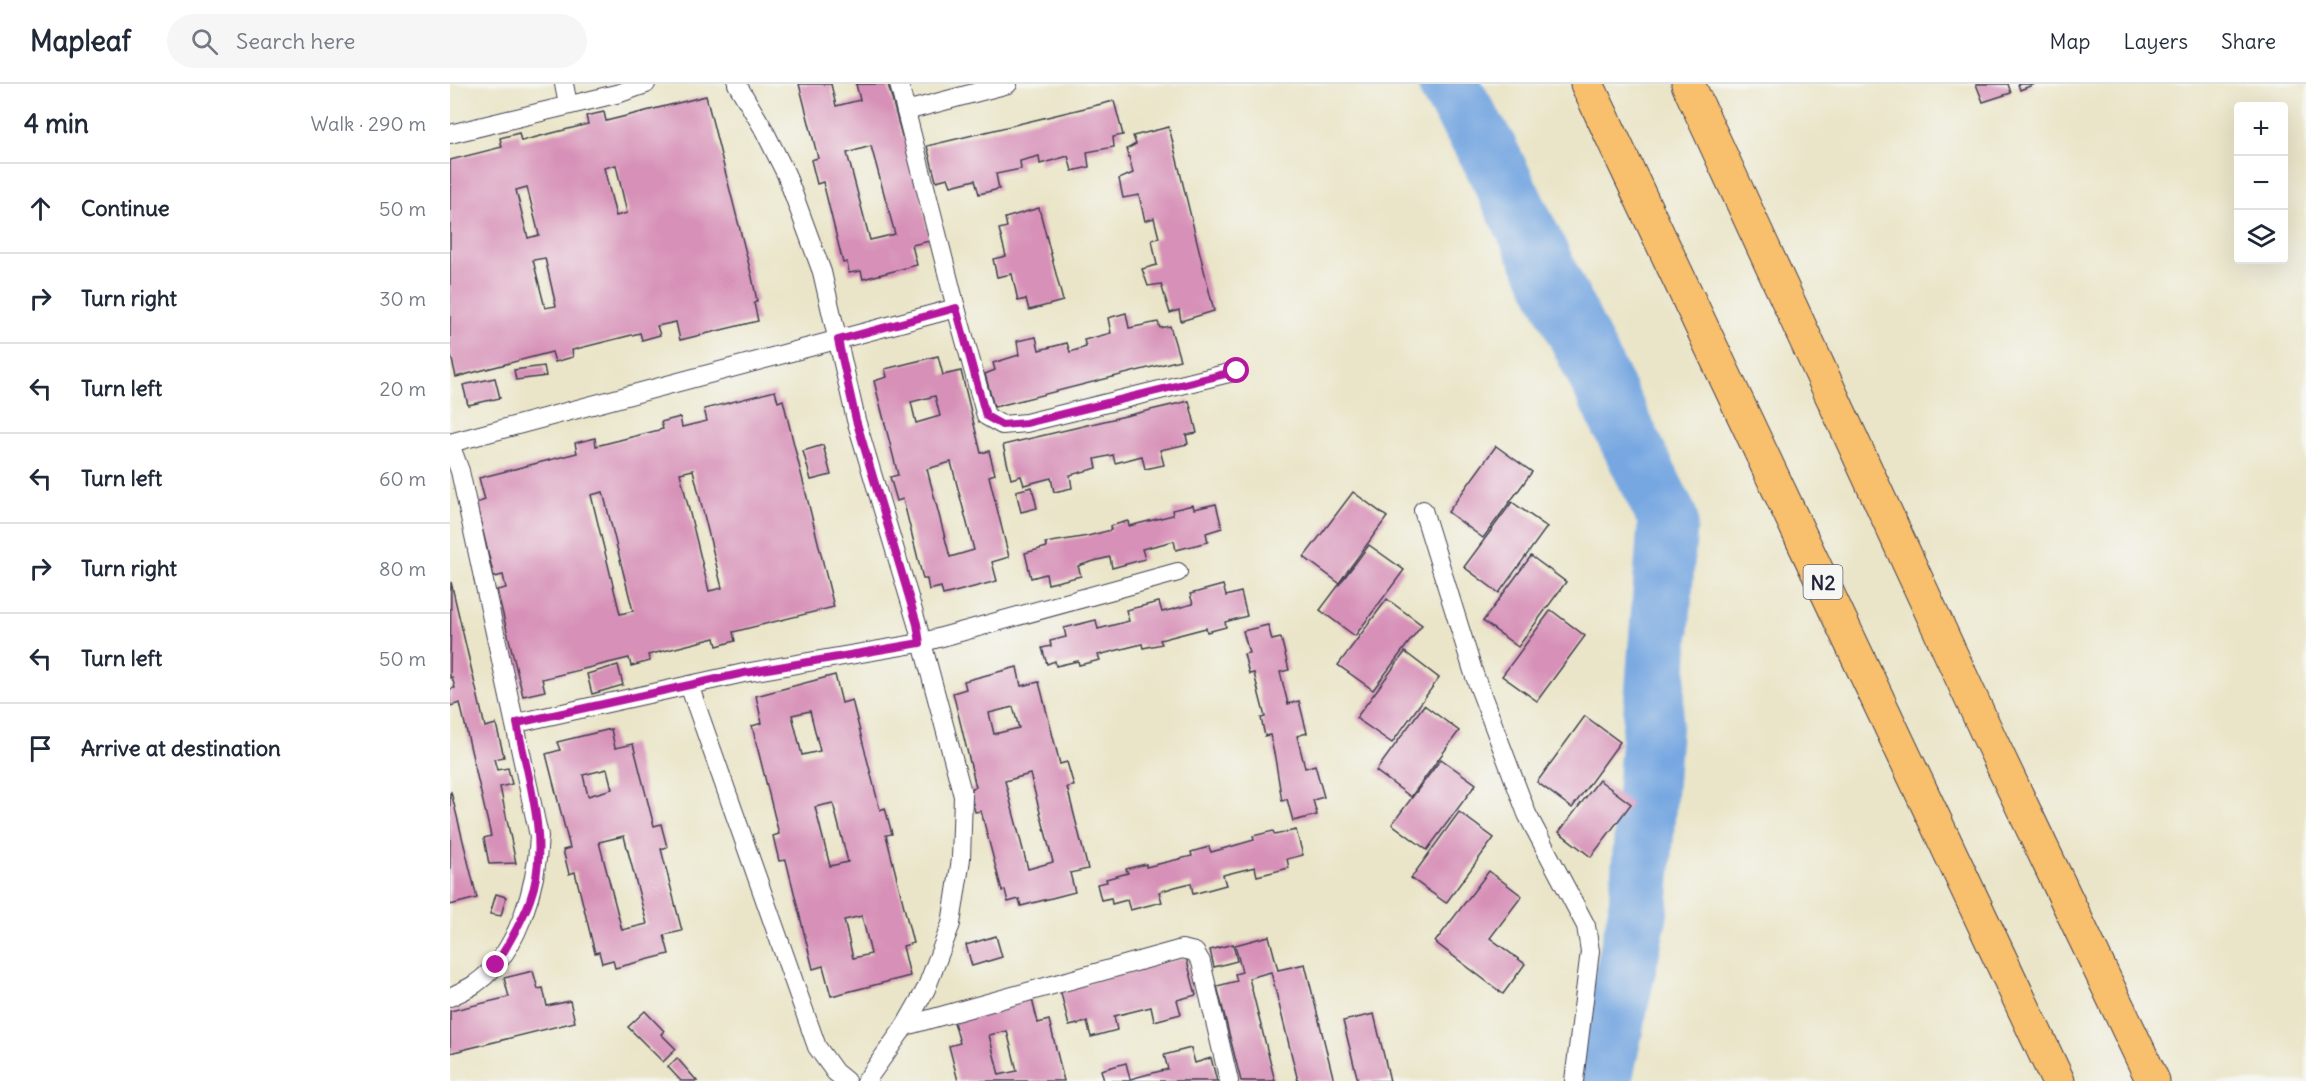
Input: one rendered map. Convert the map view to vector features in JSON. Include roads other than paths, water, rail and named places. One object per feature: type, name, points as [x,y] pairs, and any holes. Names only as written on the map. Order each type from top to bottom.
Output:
[{"type":"highway","name":"N2","points":[[1587,84],[2058,1081]]},
{"type":"highway","points":[[1688,84],[1983,726],[2153,1081]]},
{"type":"lane","points":[[564,84],[568,105]]},
{"type":"lane","points":[[450,134],[646,84]]},
{"type":"lane","points":[[899,84],[986,416],[1002,425],[1026,423],[1237,371]]},
{"type":"lane","points":[[906,111],[1008,84]]},
{"type":"lane","points":[[746,88],[786,174],[822,272],[856,420],[917,624],[920,643],[963,796],[961,859],[951,924],[926,989],[905,1026],[866,1081]]},
{"type":"lane","points":[[450,997],[475,984],[496,965],[530,900],[538,867],[539,836],[517,723],[455,472],[450,443],[956,308]]},
{"type":"lane","points":[[1423,510],[1474,674],[1527,814],[1586,926],[1590,951],[1574,1081]]},
{"type":"lane","points":[[517,723],[744,673],[920,643],[1178,572]]},
{"type":"lane","points":[[689,685],[817,1047],[835,1072],[846,1081]]},
{"type":"lane","points":[[905,1026],[1182,949],[1195,952],[1201,962],[1229,1081]]},
{"type":"waterway","points":[[1448,84],[1488,151],[1668,519],[1638,912],[1602,1081]]}]
